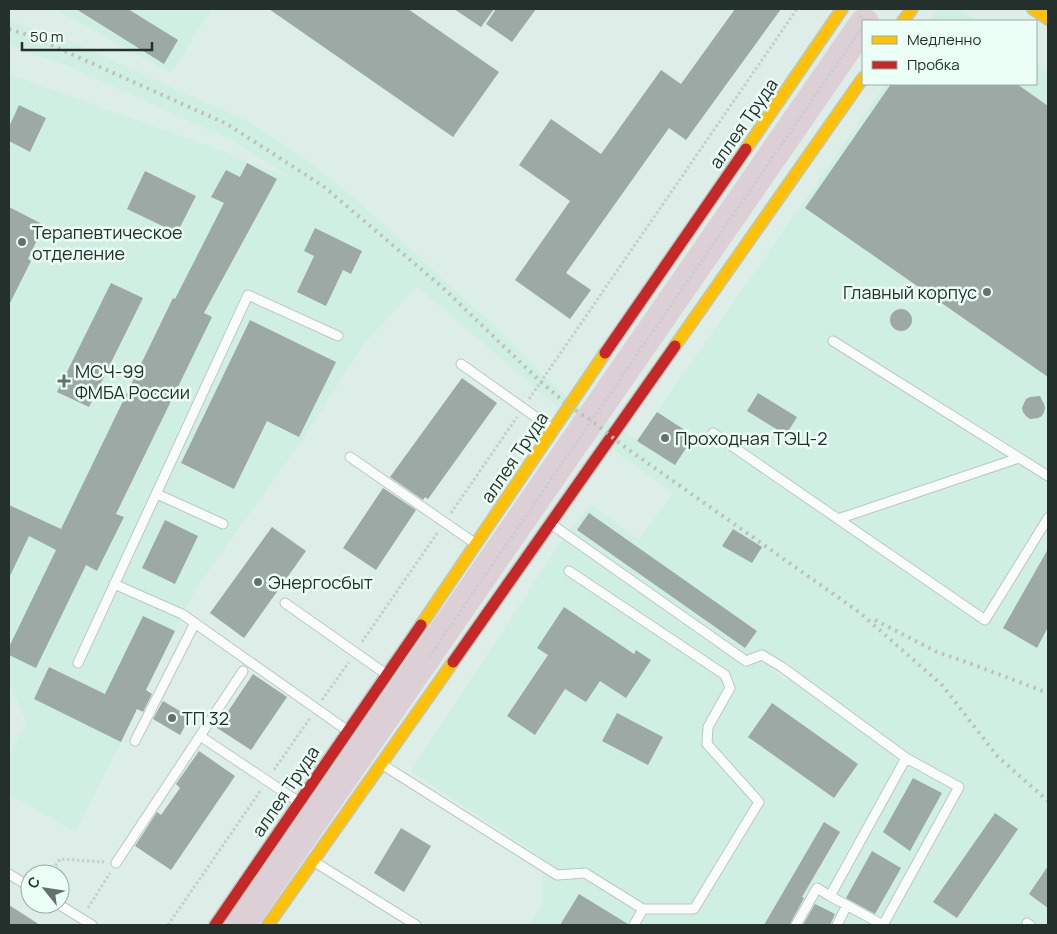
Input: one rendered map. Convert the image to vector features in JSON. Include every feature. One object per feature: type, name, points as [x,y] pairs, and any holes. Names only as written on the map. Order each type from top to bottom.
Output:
[{"type":"street","name":"аллея Труда","points":[[215,925],[842,9]]},
{"type":"street","points":[[904,20],[912,9]]},
{"type":"street","points":[[1033,9],[1048,19]]},
{"type":"street","points":[[268,925],[862,79]]},
{"type":"lane","points":[[78,663],[248,295],[338,336]]},
{"type":"lane","points":[[833,341],[1048,476]]},
{"type":"lane","points":[[460,364],[554,430]]},
{"type":"lane","points":[[713,433],[985,620],[1048,518]]},
{"type":"lane","points":[[350,457],[476,544]]},
{"type":"lane","points":[[838,518],[1019,458]]},
{"type":"lane","points":[[157,494],[224,524]]},
{"type":"lane","points":[[551,524],[746,661],[762,654],[906,758],[958,787],[882,925],[816,888],[796,925]]},
{"type":"lane","points":[[382,764],[557,875],[585,874],[643,909],[694,909],[759,802],[707,744],[708,727],[730,688],[725,675],[569,571]]},
{"type":"lane","points":[[114,584],[182,614],[348,731]]},
{"type":"lane","points":[[285,603],[387,674]]},
{"type":"lane","points":[[135,741],[195,623]]},
{"type":"lane","points":[[116,864],[243,671]]},
{"type":"lane","points":[[200,736],[299,802]]},
{"type":"lane","points":[[830,896],[906,758]]},
{"type":"lane","points":[[313,861],[416,925]]},
{"type":"lane","points":[[9,874],[20,881]]},
{"type":"lane","points":[[837,925],[847,905]]},
{"type":"lane","points":[[634,925],[643,909]]},
{"type":"lane","points":[[70,911],[92,925]]},
{"type":"path","points":[[168,925],[797,9]]},
{"type":"path","points":[[424,665],[862,27]]},
{"type":"path","points":[[57,864],[60,859],[116,864],[81,918]]},
{"type":"shaded area","points":[[54,9],[212,9],[171,73]]},
{"type":"shaded area","points":[[860,9],[867,9],[877,14],[879,20],[862,20],[862,52],[259,925],[223,925],[854,12]]},
{"type":"shaded area","points":[[938,9],[959,9],[975,20],[931,20]]},
{"type":"shaded area","points":[[9,20],[67,40],[245,120],[300,155],[360,203],[490,322],[557,389],[637,440],[885,85],[1037,85],[1037,64],[1048,72],[1048,925],[529,925],[542,903],[543,858],[411,771],[558,546],[590,504],[639,539],[673,493],[552,402],[417,286],[364,344],[301,442],[199,584],[182,614],[121,742],[75,832],[9,794],[9,756],[26,721],[9,683],[9,74],[231,154],[248,163],[289,176],[231,140],[68,66],[9,45]],"holes":[[[786,661],[795,668],[786,680],[776,674]]]},
{"type":"building","points":[[76,9],[128,9],[178,40],[164,64]]},
{"type":"building","points":[[269,9],[408,9],[499,72],[453,137]]},
{"type":"building","points":[[454,9],[494,9],[481,27]]},
{"type":"building","points":[[496,9],[536,9],[512,42],[486,24]]},
{"type":"building","points":[[735,9],[781,9],[686,140],[669,128],[566,273],[591,290],[570,319],[515,280],[570,201],[519,165],[551,119],[601,154],[661,70],[681,84]]},
{"type":"building","name":"Главный корпус","points":[[890,85],[1018,85],[1048,106],[1048,377],[805,208]]},
{"type":"building","points":[[19,105],[46,118],[30,152],[9,141],[9,127]]},
{"type":"building","points":[[247,163],[277,179],[204,313],[212,317],[116,514],[124,517],[97,571],[86,565],[36,668],[9,655],[9,647],[56,550],[29,536],[9,578],[9,505],[61,529],[173,298],[175,299],[224,203],[211,197],[226,170],[240,177]]},
{"type":"building","points":[[145,171],[196,196],[177,233],[127,209]]},
{"type":"building","name":"Терапевтическое отделение","points":[[9,207],[44,225],[28,259],[31,261],[9,305]]},
{"type":"building","points":[[315,228],[362,251],[351,274],[343,270],[326,306],[297,292],[314,256],[304,251]]},
{"type":"building","points":[[111,283],[143,298],[89,407],[57,392]]},
{"type":"building","points":[[901,309],[909,312],[912,320],[909,328],[901,331],[893,328],[890,320],[893,312]]},
{"type":"building","points":[[250,320],[336,362],[299,437],[267,421],[234,489],[181,463]]},
{"type":"building","points":[[462,378],[497,403],[428,499],[425,497],[423,500],[390,477]]},
{"type":"building","points":[[758,393],[797,417],[786,435],[747,411]]},
{"type":"building","points":[[1040,396],[1045,408],[1044,412],[1038,418],[1030,419],[1023,412],[1024,403],[1030,397]]},
{"type":"building","name":"Проходная ТЭЦ-2","points":[[657,412],[694,436],[675,465],[637,441]]},
{"type":"building","points":[[383,488],[416,510],[376,570],[343,548]]},
{"type":"building","points":[[589,513],[757,631],[745,648],[577,530]]},
{"type":"building","points":[[165,520],[198,536],[175,584],[142,568]]},
{"type":"building","name":"Энергосбыт","points":[[272,527],[306,551],[244,638],[210,613]]},
{"type":"building","points":[[733,529],[762,547],[752,563],[722,546]]},
{"type":"building","points":[[1048,549],[1048,627],[1037,648],[1003,628]]},
{"type":"building","points":[[564,607],[634,654],[636,650],[651,660],[626,698],[600,681],[586,702],[565,689],[535,735],[507,716],[548,655],[537,648]]},
{"type":"building","points":[[143,616],[175,631],[146,690],[152,694],[143,712],[137,709],[121,742],[34,699],[49,667],[105,694]]},
{"type":"building","points":[[253,674],[287,697],[251,750],[217,728]]},
{"type":"building","name":"ТП 32","points":[[163,701],[190,717],[180,735],[153,719]]},
{"type":"building","points":[[772,703],[858,764],[834,798],[748,737]]},
{"type":"building","points":[[617,713],[663,737],[648,765],[602,741]]},
{"type":"building","points":[[199,751],[235,776],[171,870],[135,846],[157,812],[161,815],[180,788],[176,784]]},
{"type":"building","points":[[913,778],[942,793],[910,851],[883,832]]},
{"type":"building","points":[[995,813],[1018,829],[957,918],[933,902]]},
{"type":"building","points":[[824,822],[840,832],[802,897],[804,898],[790,925],[764,925]]},
{"type":"building","points":[[401,828],[431,846],[404,892],[374,873]]},
{"type":"building","points":[[872,851],[901,868],[875,914],[846,898]]},
{"type":"building","points":[[1048,866],[1048,908],[1029,894]]},
{"type":"building","points":[[579,894],[628,924],[628,925],[560,925]]},
{"type":"building","points":[[815,904],[835,914],[830,925],[803,925]]},
{"type":"building","points":[[9,905],[20,914],[40,925],[9,925]]},
{"type":"railway","points":[[9,29],[31,36],[227,124],[323,186],[442,287],[541,382],[569,406],[859,612],[942,685],[998,757],[1048,801]]},
{"type":"railway","points":[[875,620],[937,652],[1048,693]]},
{"type":"traffic: slow","points":[[746,149],[842,9]]},
{"type":"traffic: slow","points":[[904,20],[912,9]]},
{"type":"traffic: slow","points":[[1033,9],[1048,19]]},
{"type":"traffic: slow","points":[[675,346],[862,79]]},
{"type":"traffic: slow","points":[[421,625],[605,353]]},
{"type":"traffic: slow","points":[[268,925],[453,662]]},
{"type":"traffic: jam","points":[[605,353],[746,149]]},
{"type":"traffic: jam","points":[[453,662],[675,346]]},
{"type":"traffic: jam","points":[[215,925],[421,625]]},
{"type":"place","name":"Терапевтическое отделение","points":[[22,242]]},
{"type":"place","name":"Главный корпус","points":[[987,292]]},
{"type":"place","name":"МСЧ-99 ФМБА России","points":[[64,381]]},
{"type":"place","name":"Проходная ТЭЦ-2","points":[[665,438]]},
{"type":"place","name":"Энергосбыт","points":[[258,582]]},
{"type":"place","name":"ТП 32","points":[[172,718]]}]
